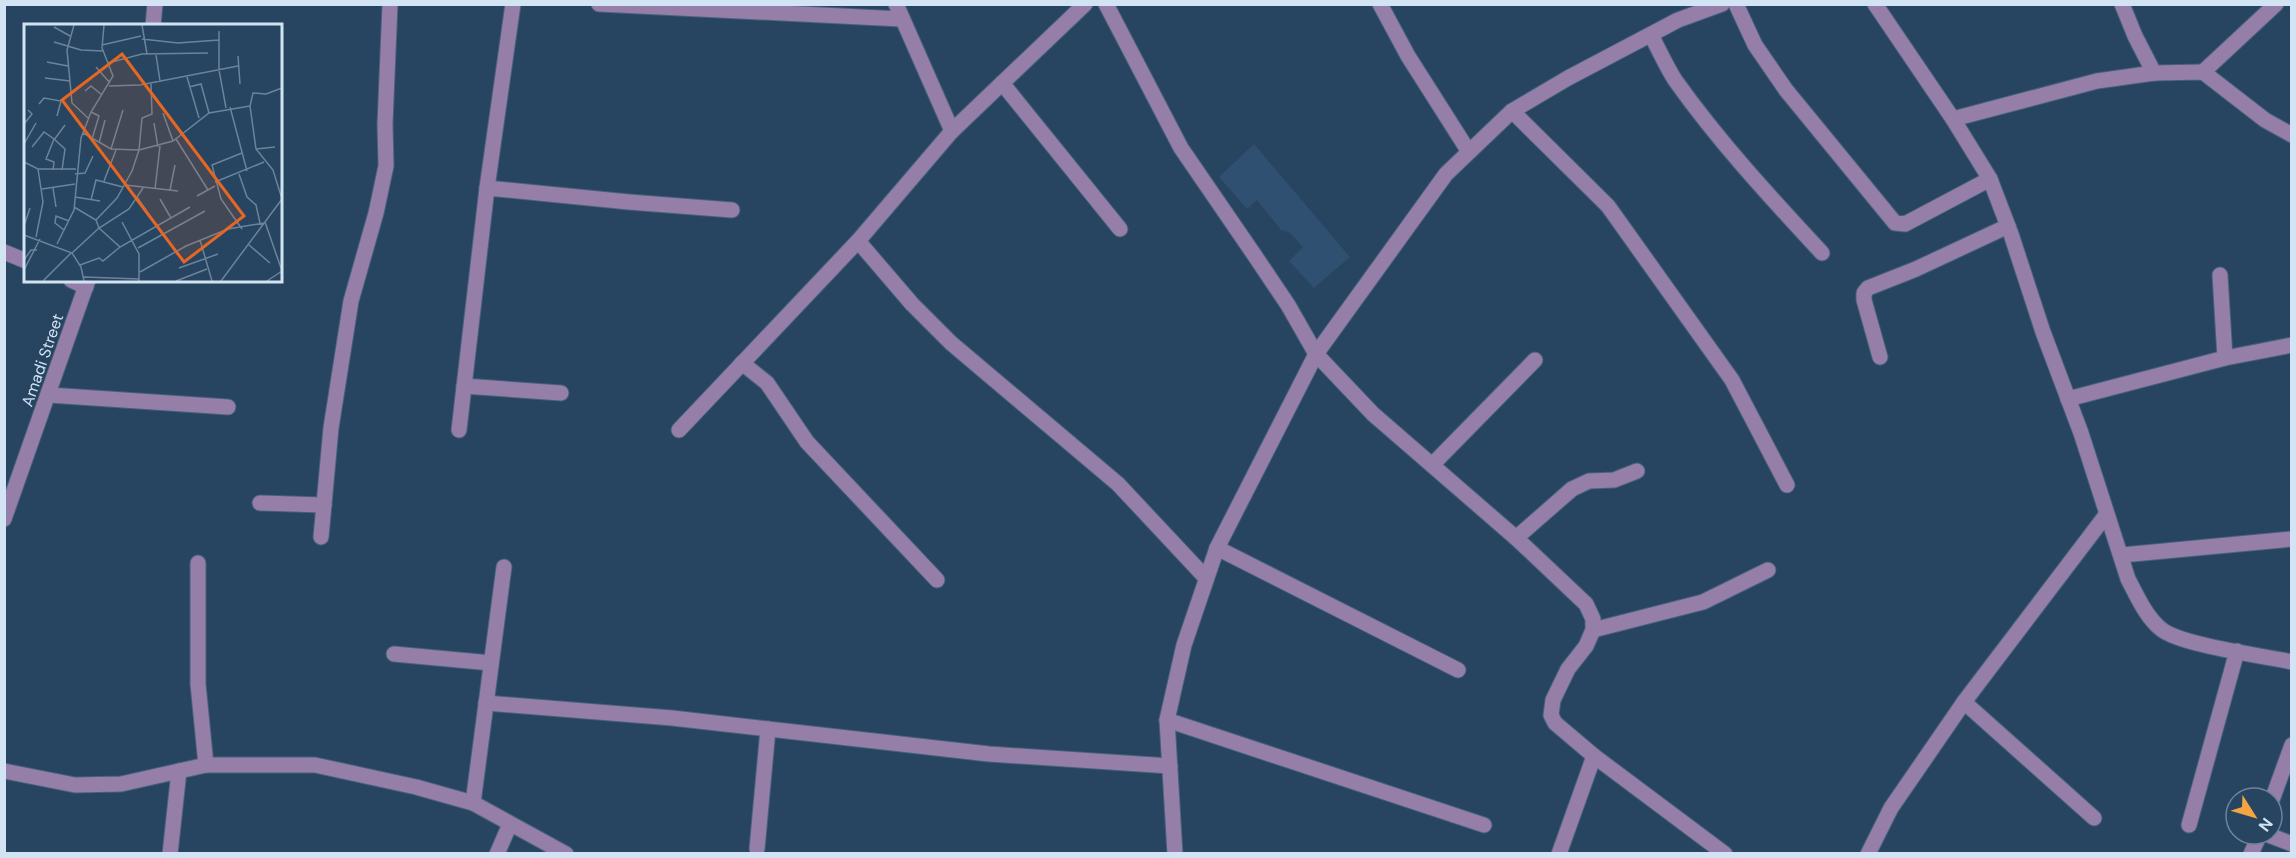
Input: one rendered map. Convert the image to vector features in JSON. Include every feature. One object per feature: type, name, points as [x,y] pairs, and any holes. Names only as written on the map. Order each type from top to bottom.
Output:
[{"type":"street","points":[[153,24],[155,4]]},
{"type":"street","points":[[321,537],[331,428],[351,301],[376,213],[386,166],[385,124],[390,4]]},
{"type":"street","points":[[459,429],[487,188],[513,4]]},
{"type":"street","points":[[599,4],[898,12],[951,131]]},
{"type":"street","points":[[679,430],[858,241],[951,131],[1085,4]]},
{"type":"street","points":[[1106,4],[1181,148],[1253,253],[1316,354],[1373,414],[1516,538],[1586,604],[1593,619],[1593,630],[1586,646],[1568,669],[1552,700],[1551,715],[1555,723],[1594,756],[1725,854]]},
{"type":"street","points":[[1380,4],[1408,56],[1469,152]]},
{"type":"street","points":[[1175,854],[1167,720],[1184,645],[1217,548],[1316,354],[1446,174],[1512,111],[1568,78],[1678,20],[1722,4]]},
{"type":"street","points":[[1736,4],[1755,45],[1786,90],[1895,223],[1905,224],[1990,179]]},
{"type":"street","points":[[1875,4],[1953,119],[1990,179],[2081,433],[2128,579],[2139,600],[2162,630],[2184,640],[2292,662]]},
{"type":"street","points":[[2122,4],[2154,73]]},
{"type":"street","points":[[2203,72],[2276,4]]},
{"type":"street","points":[[1651,35],[1674,78],[1704,117],[1767,194],[1822,253]]},
{"type":"street","points":[[1953,119],[2097,81],[2154,73],[2203,72],[2265,120],[2292,135]]},
{"type":"street","points":[[1002,83],[1120,229]]},
{"type":"street","points":[[1512,111],[1608,206],[1732,380],[1787,485]]},
{"type":"street","points":[[487,188],[732,210]]},
{"type":"street","points":[[1880,357],[1863,300],[1868,288],[1916,269],[2008,226]]},
{"type":"street","points":[[858,241],[951,343],[1118,484],[1206,578]]},
{"type":"street","points":[[4,252],[24,260]]},
{"type":"street","points":[[2220,275],[2224,358]]},
{"type":"street","name":"Amadi Street","points":[[4,519],[87,284]]},
{"type":"street","points":[[2068,399],[2224,358],[2292,345]]},
{"type":"street","points":[[1432,465],[1535,360]]},
{"type":"street","points":[[742,363],[767,383],[807,442],[936,580]]},
{"type":"street","points":[[464,386],[561,393]]},
{"type":"street","points":[[49,395],[228,407]]},
{"type":"street","points":[[1516,538],[1572,489],[1589,482],[1614,480],[1637,471]]},
{"type":"street","points":[[260,503],[324,505]]},
{"type":"street","points":[[1868,854],[1891,808],[1964,702],[2106,515]]},
{"type":"street","points":[[2122,555],[2292,539]]},
{"type":"street","points":[[1217,548],[1458,670]]},
{"type":"street","points":[[198,563],[198,684],[206,765]]},
{"type":"street","points":[[473,803],[504,567]]},
{"type":"street","points":[[1593,630],[1703,602],[1768,570]]},
{"type":"street","points":[[2189,825],[2237,651]]},
{"type":"street","points":[[394,654],[491,663]]},
{"type":"street","points":[[1964,702],[2094,818]]},
{"type":"street","points":[[486,703],[672,718],[989,754],[1170,766]]},
{"type":"street","points":[[1167,720],[1484,825]]},
{"type":"street","points":[[757,849],[768,729]]},
{"type":"street","points":[[2277,786],[2292,746]]},
{"type":"street","points":[[1559,854],[1594,756]]},
{"type":"street","points":[[4,771],[75,786],[122,784],[206,765],[315,765],[416,787],[473,803],[566,854]]},
{"type":"street","points":[[170,854],[179,771]]},
{"type":"street","points":[[497,854],[510,824]]},
{"type":"shaded area","points":[[1254,144],[1350,257],[1314,288],[1289,261],[1303,247],[1289,232],[1281,230],[1257,200],[1247,209],[1219,177]]}]
